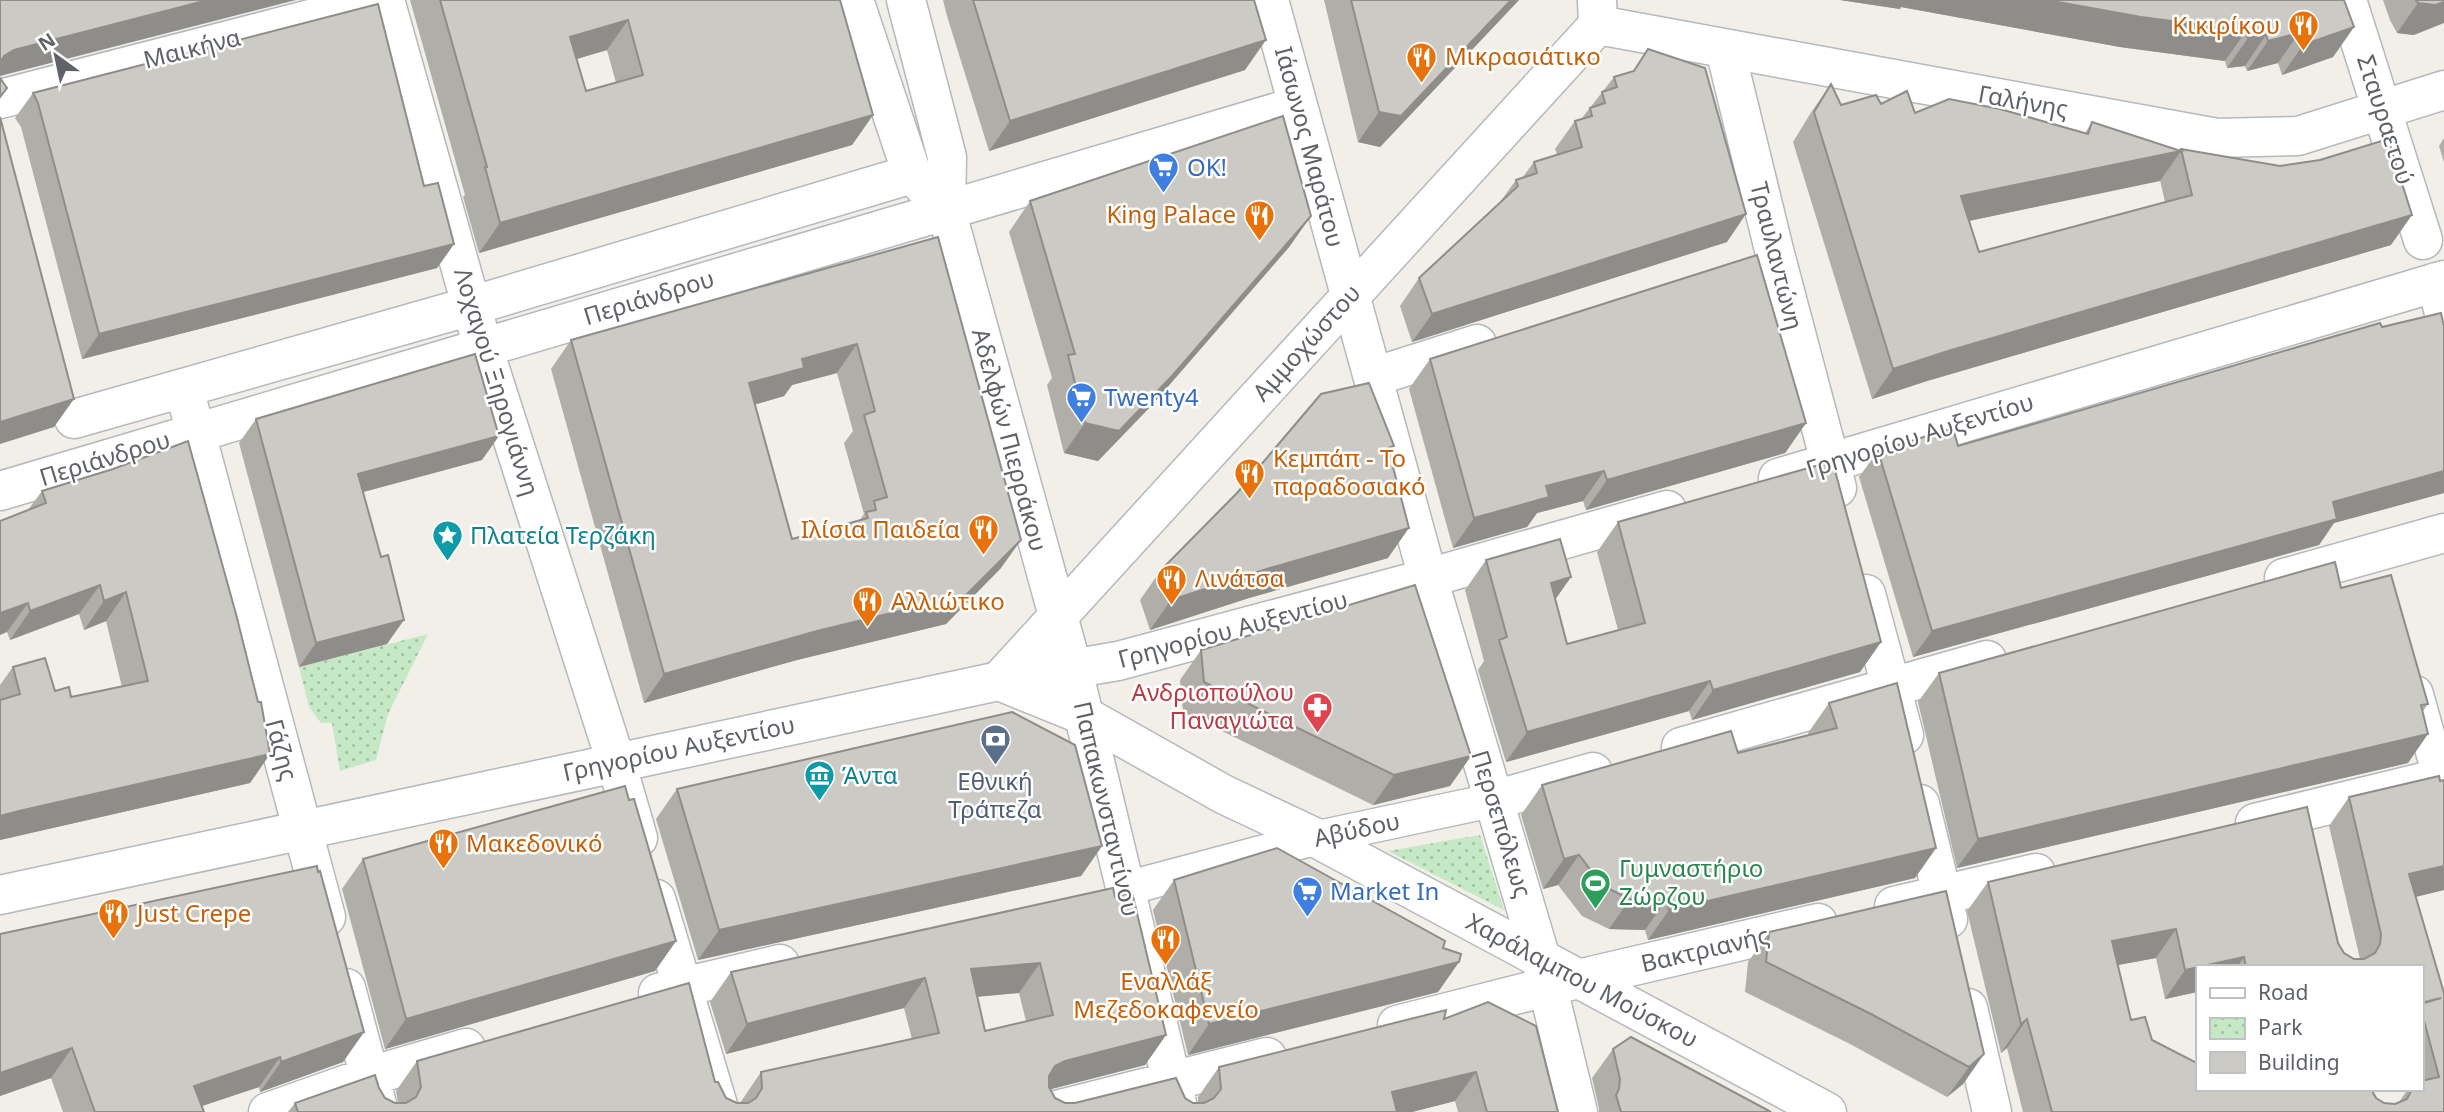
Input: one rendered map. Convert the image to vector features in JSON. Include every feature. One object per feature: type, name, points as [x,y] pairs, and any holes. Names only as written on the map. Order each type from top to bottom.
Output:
[{"type":"street","name":"Μαικήνα","points":[[0,99],[384,0]]},
{"type":"street","name":"Λοχαγού Ξηρογιάννη","points":[[384,0],[482,348],[616,762],[720,1112]]},
{"type":"street","name":"Αδελφών Πιερράκου","points":[[854,0],[912,174],[946,210]]},
{"type":"street","name":"Αδελφών Πιερράκου","points":[[906,0],[947,157],[946,210],[1073,670]]},
{"type":"street","name":"Ιάσωνος Μαράτου","points":[[1269,0],[1428,578]]},
{"type":"street","name":"Σταυραετού","points":[[2347,0],[2423,240]]},
{"type":"street","name":"Γαλήνης","points":[[1598,12],[1726,49],[2217,138],[2298,136],[2444,90]]},
{"type":"street","name":"Αμμοχώστου","points":[[999,681],[1349,297],[1598,12]]},
{"type":"street","name":"Τραυλαντώνη","points":[[1726,49],[1774,250],[1845,515]]},
{"type":"street","name":"Περιάνδρου","points":[[0,491],[1298,106]]},
{"type":"street","name":"Περιάνδρου","points":[[74,419],[471,306],[912,174]]},
{"type":"street","points":[[1735,263],[1774,250]]},
{"type":"street","name":"Γρηγορίου Αυξεντίου","points":[[1750,486],[2441,291]]},
{"type":"street","points":[[1373,377],[1515,332]]},
{"type":"street","points":[[64,380],[87,465]]},
{"type":"street","name":"Γάζης","points":[[184,388],[374,1094]]},
{"type":"street","name":"Γρηγορίου Αυξεντίου","points":[[0,895],[999,681],[1118,661],[1428,578],[1696,501]]},
{"type":"street","points":[[2255,586],[2380,566],[2444,533]]},
{"type":"street","points":[[1856,555],[1892,686],[1992,1112]]},
{"type":"street","name":"Περσεπόλεως","points":[[1428,578],[1494,800],[1556,975],[1578,1112]]},
{"type":"street","name":"Αβύδου","points":[[1084,898],[1316,838],[1494,800],[2026,649]]},
{"type":"street","points":[[2223,830],[2442,778],[2406,659]]},
{"type":"street","name":"Παπακωνσταντίνου","points":[[1073,670],[1175,1097]]},
{"type":"street","name":"Χαράλαμπου Μούσκου","points":[[999,681],[1083,715],[1223,794],[1316,838],[1556,975],[1827,1112]]},
{"type":"street","points":[[2303,811],[2312,850]]},
{"type":"street","name":"Βακτριανής","points":[[1360,1034],[1556,975],[1855,915],[2076,864]]},
{"type":"street","points":[[630,1001],[682,986],[816,956]]},
{"type":"street","points":[[268,1112],[374,1094],[500,1039]]},
{"type":"street","points":[[1049,1112],[1175,1097],[1306,1047]]},
{"type":"green space","points":[[428,634],[388,714],[376,760],[340,771],[332,723],[321,723],[309,707],[299,667]]},
{"type":"green space","points":[[1480,835],[1504,910],[1388,851]]},
{"type":"building","points":[[0,0],[208,0],[14,50],[4,56],[0,63]]},
{"type":"building","points":[[440,0],[840,0],[873,115],[500,223]],"holes":[[[628,20],[643,75],[586,91],[570,37]]]},
{"type":"building","points":[[973,0],[1254,0],[1266,40],[1010,121]]},
{"type":"building","points":[[1351,0],[1511,0],[1401,116],[1379,112]]},
{"type":"building","points":[[2047,0],[2344,0],[2354,27],[2303,45],[2299,33],[2268,41],[2266,35],[2248,38],[2246,31],[2141,17]]},
{"type":"building","points":[[2416,0],[2444,2],[2435,5],[2418,3]]},
{"type":"building","points":[[378,4],[424,186],[438,183],[454,244],[99,334],[38,103],[33,93]]},
{"type":"building","points":[[1648,49],[1705,68],[1746,214],[1432,314],[1419,278],[1518,186],[1516,180],[1537,173],[1534,162],[1582,147],[1575,121],[1592,116],[1590,108],[1605,103],[1602,92],[1617,87],[1614,77],[1634,71]]},
{"type":"building","points":[[0,78],[7,88],[0,97]]},
{"type":"building","points":[[1831,84],[1841,105],[1876,95],[1881,104],[1907,91],[1915,113],[1949,99],[2000,109],[2088,134],[2092,122],[2181,151],[1961,196],[1979,252],[2192,195],[2181,149],[2280,166],[2320,160],[2388,139],[2412,215],[1893,369],[1814,112]]},
{"type":"building","points":[[1283,116],[1311,216],[1172,376],[1119,431],[1085,423],[1068,355],[1075,354],[1030,201]]},
{"type":"building","points":[[0,117],[74,399],[0,422]]},
{"type":"building","points":[[938,237],[1021,540],[966,595],[817,631],[664,674],[571,340]],"holes":[[[857,344],[875,411],[864,415],[887,497],[874,501],[876,510],[866,512],[868,518],[792,539],[749,383],[804,368],[802,359]]]},
{"type":"building","points":[[1757,255],[1806,423],[1607,480],[1604,471],[1546,486],[1549,497],[1474,518],[1430,359]]},
{"type":"building","points":[[2441,313],[2444,326],[2444,471],[2333,502],[2337,519],[1932,631],[1878,451],[1953,428],[1958,446],[2380,323],[2382,327]]},
{"type":"building","points":[[475,354],[499,436],[358,474],[381,557],[388,555],[404,620],[316,643],[256,419]]},
{"type":"building","points":[[1369,383],[1394,446],[1388,448],[1409,528],[1171,600],[1161,570],[1237,493],[1321,394]]},
{"type":"building","points":[[188,441],[258,702],[261,702],[270,754],[0,816],[0,700],[20,694],[13,667],[45,658],[55,691],[69,687],[71,697],[148,681],[126,592],[104,601],[100,585],[30,611],[28,603],[0,613],[0,521],[46,503],[42,491],[113,469]]},
{"type":"building","points":[[1833,463],[1881,642],[1713,690],[1710,681],[1527,732],[1499,640],[1507,637],[1486,560],[1560,539],[1571,577],[1551,583],[1567,644],[1645,623],[1618,522]]},
{"type":"building","points":[[2335,562],[2341,588],[2391,575],[2428,704],[2421,705],[2428,734],[1978,839],[1939,673]]},
{"type":"building","points":[[1415,585],[1471,756],[1394,775],[1204,682],[1201,650]]},
{"type":"building","points":[[1897,683],[1936,848],[1669,910],[1666,900],[1630,899],[1603,886],[1579,855],[1564,859],[1542,785],[1731,731],[1738,753],[1837,728],[1829,703]]},
{"type":"building","points":[[1012,712],[1075,745],[1102,846],[719,930],[677,789]]},
{"type":"building","points":[[2439,776],[2440,781],[2444,780],[2444,866],[2409,874],[2444,993],[2444,1112],[2052,1112],[2027,1019],[2021,1024],[1988,882],[2307,807],[2338,943],[2344,953],[2354,959],[2364,959],[2375,953],[2381,934],[2349,797]]},
{"type":"building","points":[[625,786],[629,800],[634,799],[676,941],[406,1019],[363,859]]},
{"type":"building","points":[[1277,848],[1445,941],[1443,948],[1461,954],[1459,962],[1209,1024],[1174,880]]},
{"type":"building","points":[[317,866],[364,1032],[281,1062],[280,1057],[194,1086],[204,1112],[95,1112],[72,1048],[0,1073],[0,934]]},
{"type":"building","points":[[1113,888],[1115,897],[1132,892],[1166,1035],[1065,1061],[1055,1066],[1049,1076],[1049,1087],[1055,1098],[1065,1103],[1075,1103],[1176,1078],[1185,1098],[1193,1103],[1204,1103],[1214,1098],[1221,1089],[1219,1067],[1446,1010],[1444,1019],[1488,1002],[1536,1026],[1558,1112],[1487,1112],[1476,1072],[1392,1092],[1397,1112],[298,1112],[295,1103],[375,1075],[385,1098],[395,1103],[406,1103],[416,1097],[421,1087],[417,1061],[689,983],[715,1082],[718,1082],[726,1098],[737,1103],[748,1103],[756,1098],[762,1088],[761,1072],[939,1033],[925,978],[747,1024],[731,972]],"holes":[[[1040,963],[1053,1015],[985,1031],[971,969]]]},
{"type":"building","points":[[1946,891],[1984,1054],[1969,1067],[1766,962],[1769,932]]},
{"type":"building","points":[[1631,1037],[1771,1112],[1621,1112],[1616,1095],[1620,1079],[1613,1049]]},
{"type":"place","name":"Κικιρίκου","points":[[2303,53]]},
{"type":"place","name":"Μικρασιάτικο","points":[[1422,84]]},
{"type":"place","name":"ΟΚ!","points":[[1164,195]]},
{"type":"place","name":"King Palace","points":[[1259,242]]},
{"type":"place","name":"Twenty4","points":[[1081,425]]},
{"type":"place","name":"Κεμπάπ - Το παραδοσιακό","points":[[1250,500]]},
{"type":"place","name":"Ιλίσια Παιδεία","points":[[983,557]]},
{"type":"place","name":"Πλατεία Τερζάκη","points":[[447,563]]},
{"type":"place","name":"Λινάτσα","points":[[1172,606]]},
{"type":"place","name":"Αλλιώτικο","points":[[868,629]]},
{"type":"place","name":"Ανδριοπούλου Παναγιώτα","points":[[1317,734]]},
{"type":"place","name":"Εθνική Τράπεζα","points":[[995,767]]},
{"type":"place","name":"Άντα","points":[[819,803]]},
{"type":"place","name":"Μακεδονικό","points":[[443,871]]},
{"type":"place","name":"Γυμναστήριο Ζώρζου","points":[[1596,910]]},
{"type":"place","name":"Market In","points":[[1307,919]]},
{"type":"place","name":"Just Crepe","points":[[114,941]]},
{"type":"place","name":"Εναλλάξ Μεζεδοκαφενείο","points":[[1166,967]]}]
